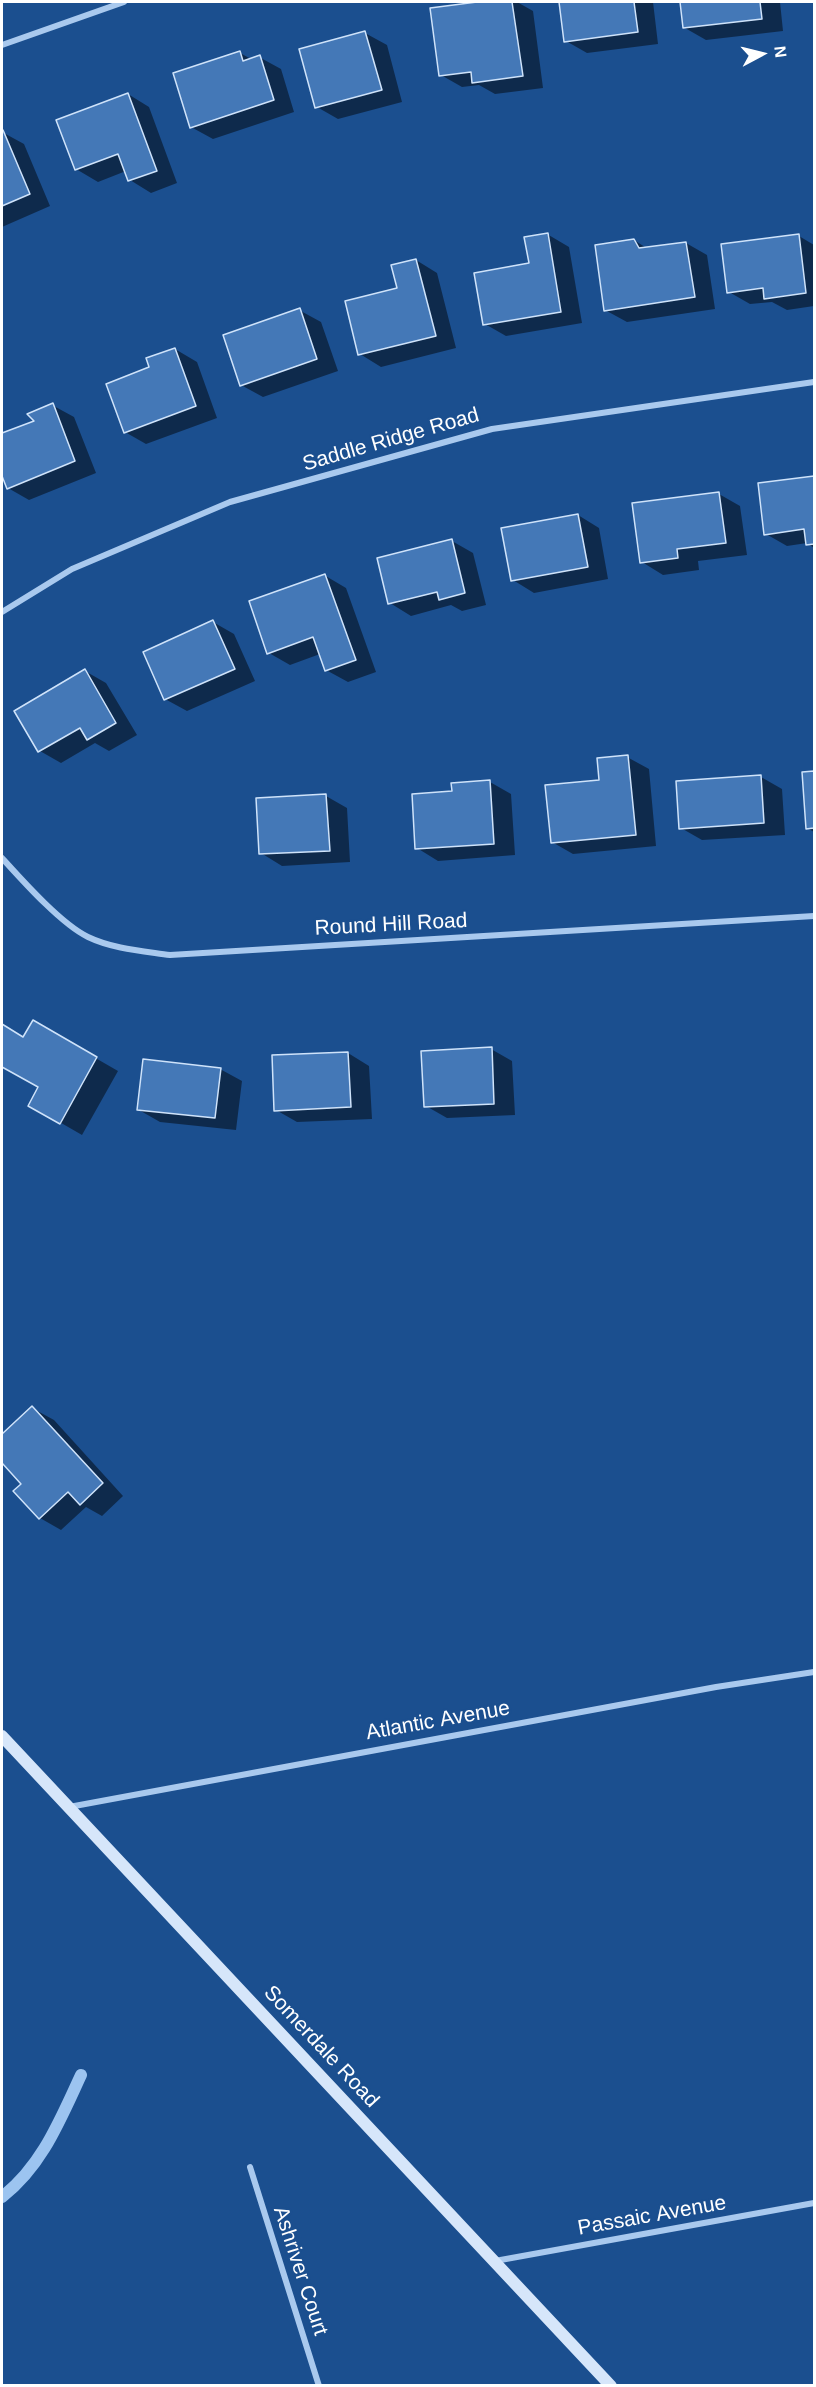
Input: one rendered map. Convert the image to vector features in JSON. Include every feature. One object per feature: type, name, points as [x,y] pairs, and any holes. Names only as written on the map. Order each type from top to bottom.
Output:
[{"type":"main road","name":"Somerdale Road","points":[[2,1736],[610,2385]]},
{"type":"street","points":[[2,45],[124,2]]},
{"type":"street","name":"Saddle Ridge Road","points":[[2,612],[72,568],[230,502],[492,429],[814,382]]},
{"type":"street","name":"Round Hill Road","points":[[2,858],[38,896],[86,936],[117,947],[170,955],[814,916]]},
{"type":"street","name":"Atlantic Avenue","points":[[69,1807],[716,1687],[814,1672]]},
{"type":"street","name":"Ashriver Court","points":[[249,2167],[319,2385]]},
{"type":"street","name":"Passaic Avenue","points":[[495,2261],[814,2203]]},
{"type":"building","points":[[477,2],[512,2],[523,76],[472,83],[471,72],[439,76],[430,8]]},
{"type":"building","points":[[559,2],[634,2],[638,32],[564,42]]},
{"type":"building","points":[[680,2],[760,2],[762,19],[683,28]]},
{"type":"building","points":[[365,31],[382,90],[315,108],[299,49]]},
{"type":"building","points":[[240,51],[243,61],[260,55],[274,100],[190,128],[173,73]]},
{"type":"building","points":[[128,93],[157,171],[128,181],[118,154],[75,170],[56,120]]},
{"type":"building","points":[[2,131],[30,194],[2,206]]},
{"type":"building","points":[[548,233],[561,312],[483,325],[474,273],[529,263],[524,237]]},
{"type":"building","points":[[799,234],[806,293],[764,299],[763,288],[727,293],[721,244]]},
{"type":"building","points":[[634,239],[639,248],[686,242],[695,297],[604,311],[595,245]]},
{"type":"building","points":[[416,259],[436,336],[358,355],[345,301],[397,288],[391,265]]},
{"type":"building","points":[[300,308],[317,359],[240,386],[223,335]]},
{"type":"building","points":[[175,348],[196,406],[124,433],[106,384],[149,367],[146,358]]},
{"type":"building","points":[[53,403],[75,461],[7,489],[2,476],[2,433],[34,421],[27,414]]},
{"type":"building","points":[[814,476],[814,544],[806,545],[804,529],[764,535],[758,483]]},
{"type":"building","points":[[719,492],[726,543],[677,549],[678,558],[640,563],[632,503]]},
{"type":"building","points":[[578,514],[588,567],[511,581],[501,528]]},
{"type":"building","points":[[452,539],[465,593],[439,600],[437,592],[388,604],[377,558]]},
{"type":"building","points":[[325,574],[356,660],[325,671],[313,637],[267,654],[249,601]]},
{"type":"building","points":[[213,620],[235,669],[164,700],[143,652]]},
{"type":"building","points":[[85,669],[116,723],[87,740],[80,728],[38,752],[14,711]]},
{"type":"building","points":[[628,755],[636,835],[551,843],[545,785],[599,780],[597,758]]},
{"type":"building","points":[[814,771],[814,828],[806,829],[802,772]]},
{"type":"building","points":[[761,775],[764,823],[679,829],[676,781]]},
{"type":"building","points":[[490,780],[494,844],[415,849],[412,794],[452,791],[451,783]]},
{"type":"building","points":[[326,794],[330,851],[259,854],[256,798]]},
{"type":"building","points":[[33,1020],[97,1057],[60,1124],[28,1106],[38,1087],[2,1067],[2,1024],[23,1037]]},
{"type":"building","points":[[492,1047],[494,1104],[424,1107],[421,1051]]},
{"type":"building","points":[[348,1052],[351,1107],[274,1111],[272,1055]]},
{"type":"building","points":[[143,1059],[221,1068],[215,1118],[137,1110]]},
{"type":"building","points":[[32,1406],[103,1483],[80,1505],[68,1492],[39,1519],[13,1491],[21,1484],[2,1463],[2,1434]]},
{"type":"waterway","points":[[2,2197],[16,2185],[39,2157],[81,2075]]}]
